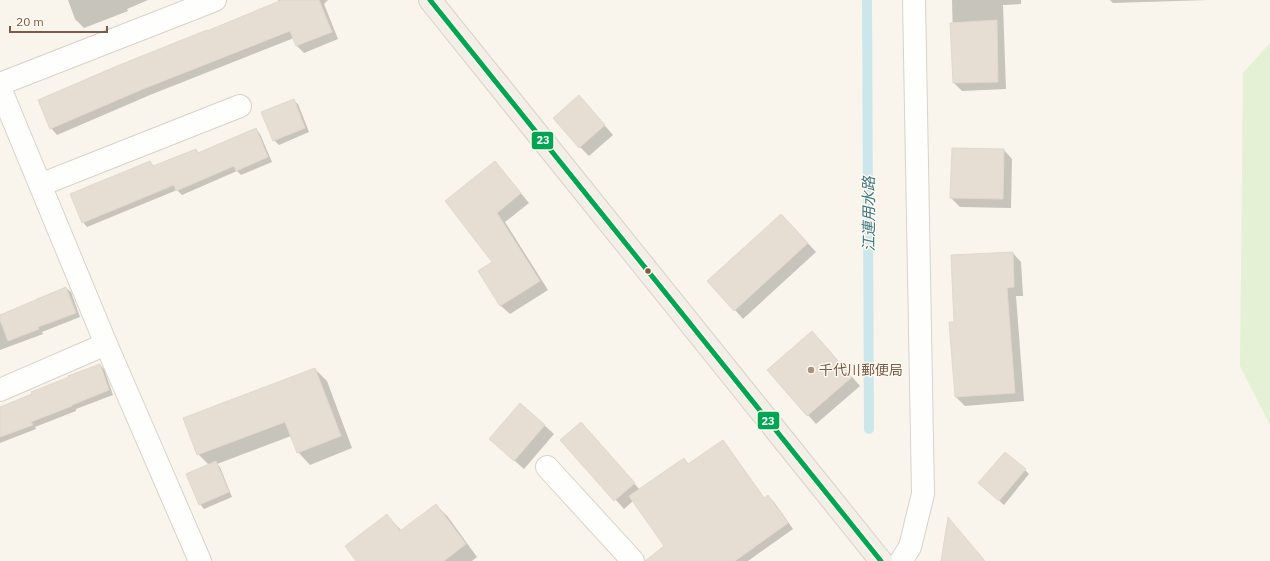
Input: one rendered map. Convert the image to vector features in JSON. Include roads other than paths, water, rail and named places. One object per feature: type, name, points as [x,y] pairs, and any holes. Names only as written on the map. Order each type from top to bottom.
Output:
[{"type":"main road","points":[[430,0],[881,561]]},
{"type":"street","points":[[0,84],[215,0]]},
{"type":"street","points":[[901,561],[910,548],[923,494],[914,0]]},
{"type":"street","points":[[0,88],[106,344],[200,561]]},
{"type":"street","points":[[40,185],[240,106]]},
{"type":"street","points":[[0,390],[106,344]]},
{"type":"street","points":[[547,467],[633,561]]},
{"type":"waterway","name":"江連用水路","points":[[867,0],[869,429]]},
{"type":"place","name":"千代川郵便局","points":[[811,370]]}]
